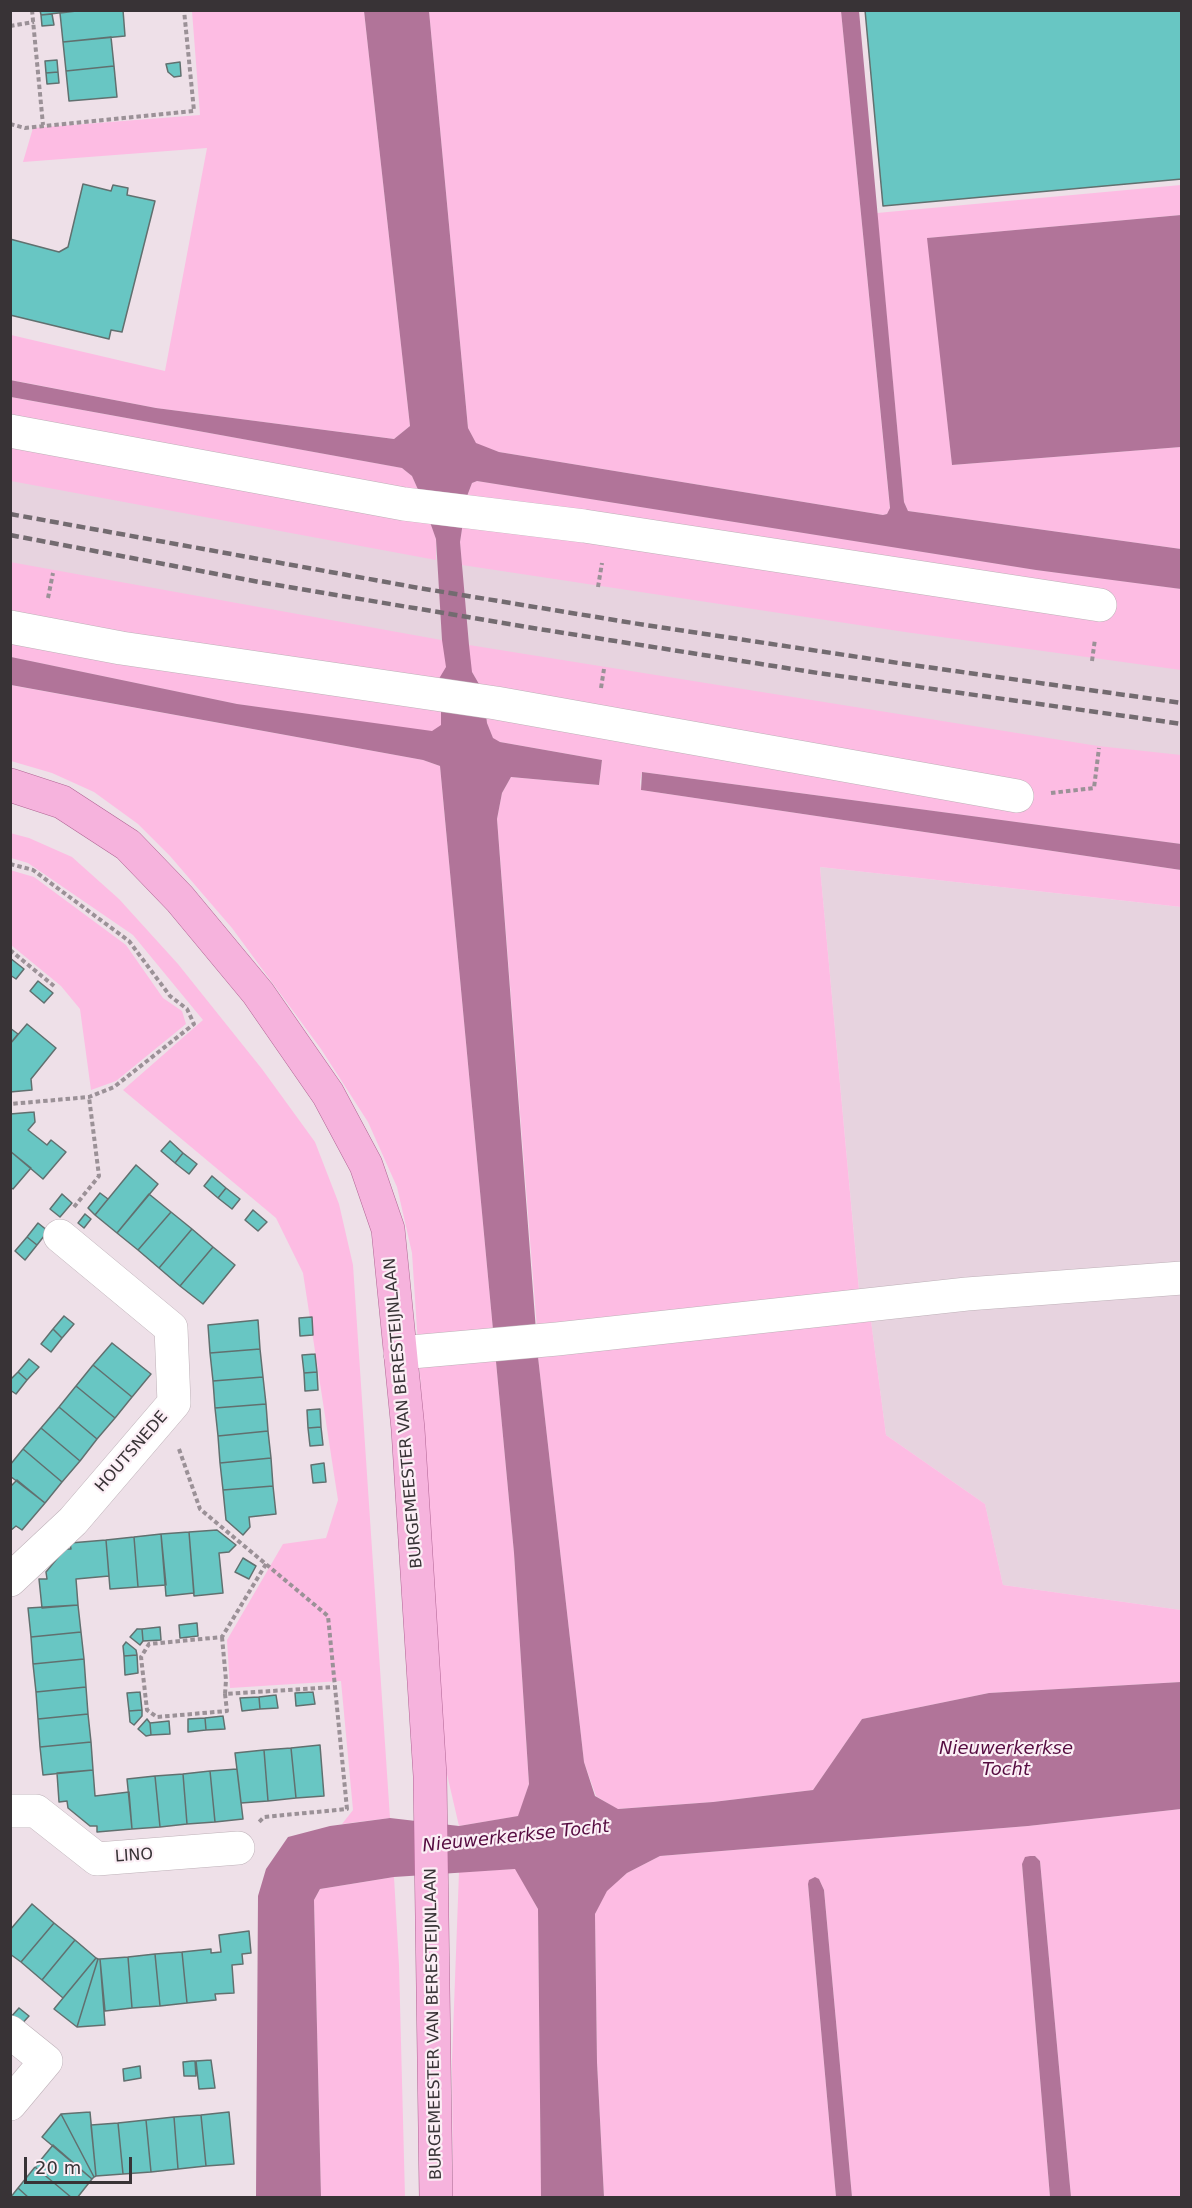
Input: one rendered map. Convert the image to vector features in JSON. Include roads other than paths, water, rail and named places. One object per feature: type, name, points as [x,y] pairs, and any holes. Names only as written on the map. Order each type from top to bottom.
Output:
[{"type":"main road","name":"BURGEMEESTER VAN BERESTEIJNLAAN","points":[[10,785],[62,802],[128,844],[180,899],[258,993],[328,1094],[366,1165],[388,1229],[408,1428],[430,1776],[436,2198]]},
{"type":"street","points":[[10,431],[404,504],[595,528],[1100,605]]},
{"type":"street","points":[[10,627],[121,648],[496,703],[1017,796]]},
{"type":"street","name":"HOUTSNEDE","points":[[10,1580],[73,1521],[174,1403],[171,1328],[60,1236]]},
{"type":"street","points":[[400,1353],[483,1347],[967,1294],[1182,1278]]},
{"type":"street","name":"LINO","points":[[10,1810],[36,1811],[97,1859],[238,1848]]},
{"type":"street","points":[[10,2032],[46,2061],[10,2104]]},
{"type":"water","name":"Nieuwerkerkse Tocht","points":[[364,11],[429,11],[468,428],[476,443],[499,452],[887,514],[890,508],[841,11],[859,11],[904,502],[908,511],[1181,549],[1181,589],[1036,570],[477,481],[472,483],[467,496],[460,542],[469,645],[472,672],[483,691],[487,723],[493,738],[500,742],[602,760],[599,785],[511,777],[502,793],[497,819],[538,1357],[584,1762],[595,1796],[618,1809],[713,1802],[813,1790],[862,1719],[989,1693],[1181,1682],[1181,1809],[1028,1826],[660,1856],[627,1873],[607,1891],[595,1914],[597,2062],[604,2197],[541,2197],[538,1909],[515,1869],[394,1877],[320,1889],[314,1900],[321,2197],[256,2197],[258,1896],[266,1869],[288,1837],[330,1826],[390,1818],[459,1826],[518,1816],[529,1784],[514,1553],[440,766],[423,760],[11,685],[11,657],[237,704],[432,731],[441,725],[441,705],[437,682],[446,667],[442,640],[436,539],[412,476],[402,468],[11,397],[10,380],[156,408],[394,439],[410,426]]},
{"type":"water","points":[[1181,215],[1181,447],[952,465],[927,238]]},
{"type":"water","points":[[642,772],[1181,844],[1181,870],[641,790]]},
{"type":"water","points":[[1035,1856],[1040,1861],[1071,2197],[1050,2197],[1022,1864],[1025,1857]]},
{"type":"water","points":[[815,1877],[819,1879],[824,1890],[852,2197],[836,2197],[808,1884],[809,1880]]},
{"type":"railway","points":[[10,514],[419,588],[645,625],[1182,703]]},
{"type":"railway","points":[[10,535],[259,582],[539,629],[818,673],[1182,724]]}]
